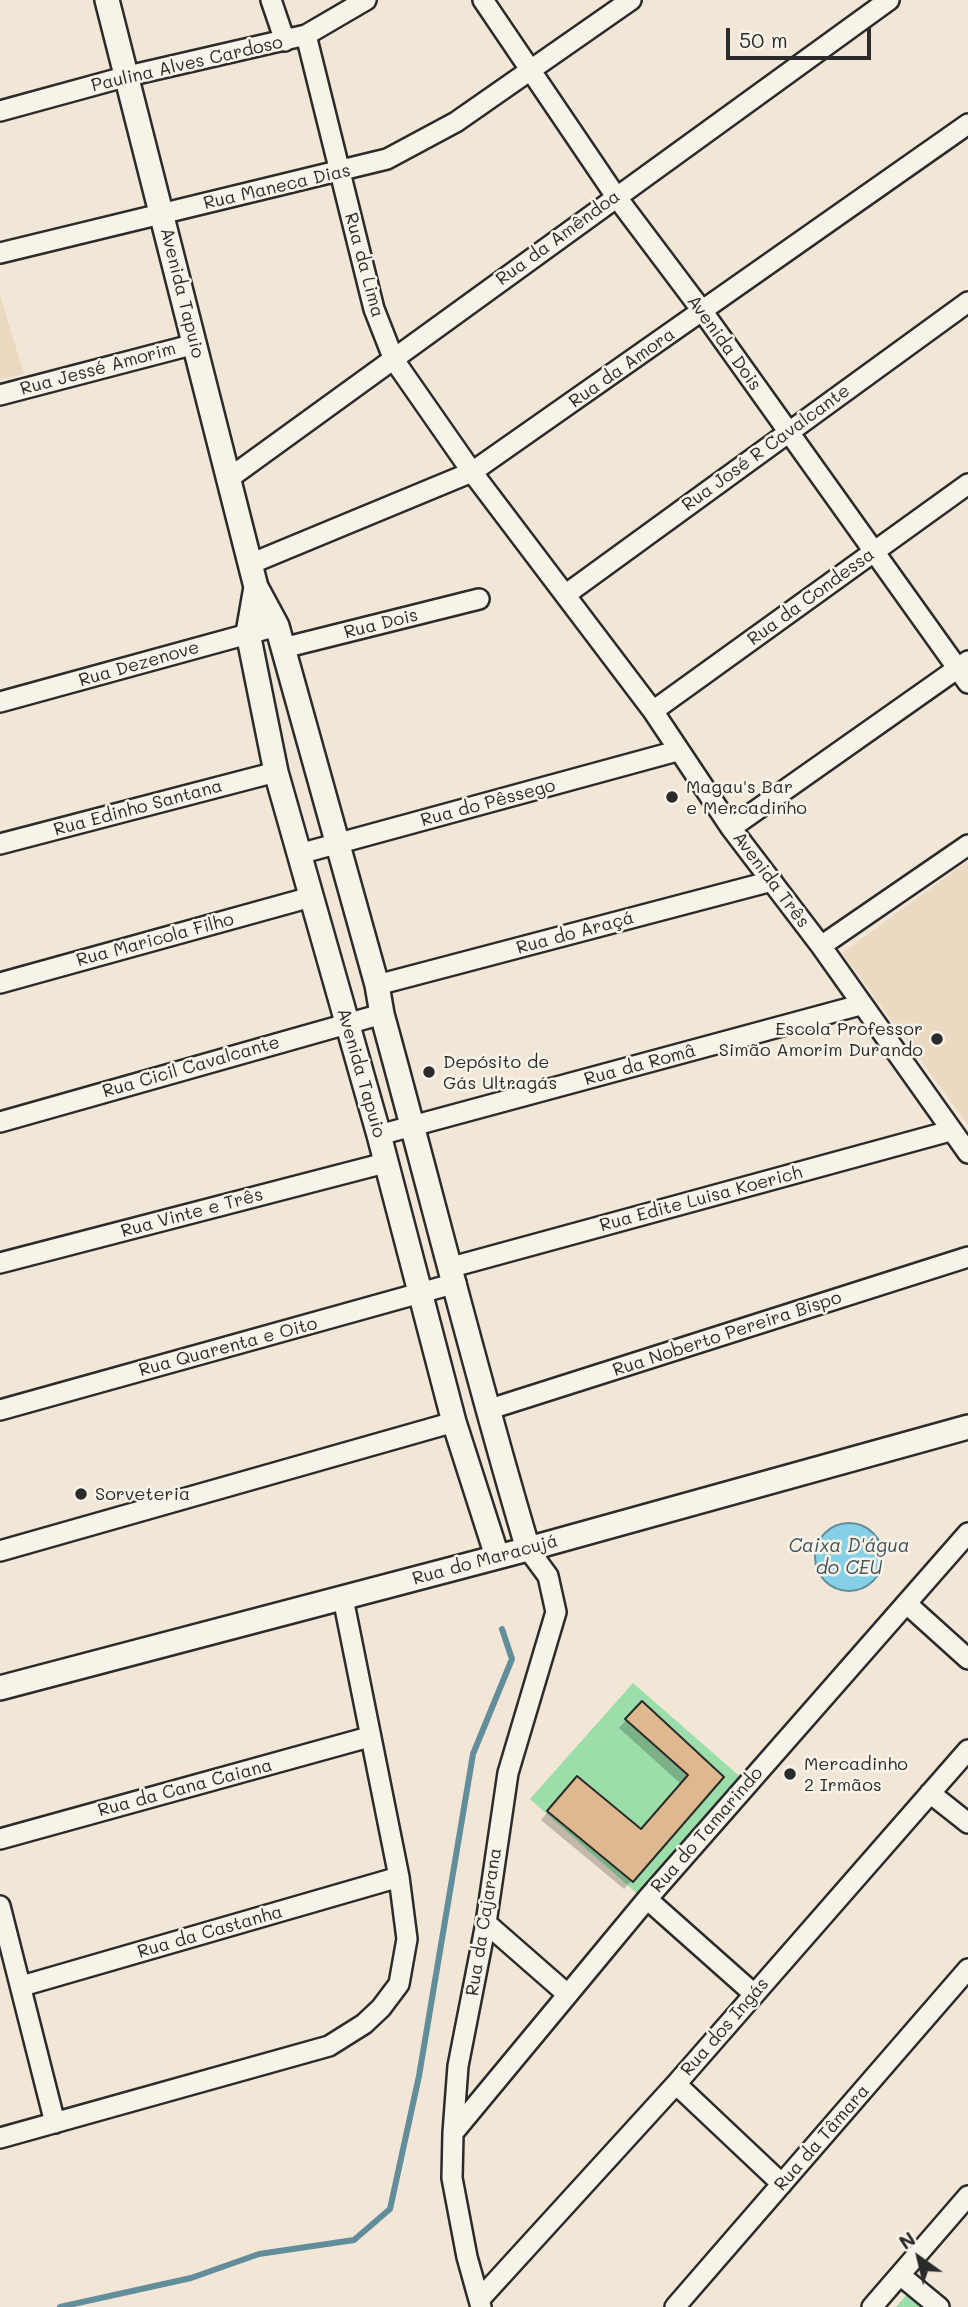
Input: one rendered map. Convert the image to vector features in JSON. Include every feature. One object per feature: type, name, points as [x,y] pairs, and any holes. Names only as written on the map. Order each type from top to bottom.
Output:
[{"type":"street","name":"Avenida Tapuio","points":[[107,0],[256,587],[277,626],[377,985],[382,1014],[454,1275],[487,1410],[528,1549]]},
{"type":"street","points":[[271,0],[285,41]]},
{"type":"street","name":"Paulina Alves Cardoso","points":[[0,111],[128,76],[306,35],[366,0]]},
{"type":"street","name":"Avenida Dois","points":[[483,0],[615,195],[703,312],[872,553],[964,671]]},
{"type":"street","name":"Rua Maneca Dias","points":[[0,253],[340,173],[387,159],[431,137],[533,71],[631,0]]},
{"type":"street","name":"Rua da Amêndoa","points":[[228,479],[394,360],[615,195],[889,0]]},
{"type":"street","name":"Rua da Lima","points":[[306,35],[374,309],[394,360],[472,472]]},
{"type":"street","name":"Rua da Amora","points":[[250,564],[472,472],[968,124]]},
{"type":"street","name":"Rua José R Cavalcante","points":[[565,595],[968,302]]},
{"type":"street","name":"Rua Jessé Amorim","points":[[0,395],[195,344]]},
{"type":"street","name":"Avenida Três","points":[[472,472],[653,711],[677,751],[821,946],[860,1005],[968,1153]]},
{"type":"street","name":"Rua da Condessa","points":[[653,711],[968,484]]},
{"type":"street","name":"Avenida Tapuio","points":[[256,587],[248,633],[276,772],[379,1135],[454,1422],[497,1556]]},
{"type":"street","name":"Rua Dois","points":[[283,648],[479,599]]},
{"type":"street","name":"Rua Dezenove","points":[[0,702],[277,626]]},
{"type":"street","points":[[732,828],[964,671]]},
{"type":"street","name":"Rua do Pêssego","points":[[299,854],[677,751]]},
{"type":"street","name":"Rua Edinho Santana","points":[[0,844],[276,772]]},
{"type":"street","points":[[821,946],[968,845]]},
{"type":"street","name":"Rua do Araçá","points":[[377,985],[772,881]]},
{"type":"street","name":"Rua Maricola Filho","points":[[0,983],[311,897]]},
{"type":"street","name":"Rua da Româ","points":[[379,1135],[860,1005]]},
{"type":"street","name":"Rua Cicil Cavalcante","points":[[0,1122],[382,1014]]},
{"type":"street","name":"Rua Edite Luisa Koerich","points":[[454,1275],[950,1131]]},
{"type":"street","name":"Rua Vinte e Três","points":[[0,1263],[385,1163]]},
{"type":"street","name":"Rua Noberto Pereira Bispo","points":[[487,1410],[968,1257]]},
{"type":"street","name":"Rua Quarenta e Oito","points":[[0,1410],[419,1296],[454,1275]]},
{"type":"street","points":[[0,1551],[454,1422]]},
{"type":"street","name":"Rua do Maracujá","points":[[0,1688],[528,1549],[968,1427]]},
{"type":"street","name":"Rua do Tamarindo","points":[[453,2133],[566,1993],[968,1533]]},
{"type":"street","name":"Rua da Cajarana","points":[[480,2304],[467,2257],[452,2178],[453,2133],[458,2066],[486,1923],[508,1773],[555,1612],[548,1576],[528,1549]]},
{"type":"street","points":[[0,2138],[329,2046],[364,2024],[398,1984],[407,1939],[398,1877],[343,1598]]},
{"type":"street","points":[[907,1604],[968,1659]]},
{"type":"street","name":"Rua da Cana Caiana","points":[[0,1839],[369,1737]]},
{"type":"street","name":"Rua dos Ingás","points":[[480,2304],[968,1750]]},
{"type":"street","points":[[930,1793],[968,1823]]},
{"type":"street","name":"Rua da Castanha","points":[[22,1986],[398,1877]]},
{"type":"street","points":[[647,1899],[754,1994]]},
{"type":"street","points":[[0,1906],[55,2123]]},
{"type":"street","points":[[486,1923],[566,1993]]},
{"type":"street","name":"Rua da Tâmara","points":[[675,2307],[965,1979]]},
{"type":"street","points":[[676,2084],[782,2184]]},
{"type":"street","points":[[872,2307],[968,2196]]},
{"type":"street","points":[[900,2275],[939,2307]]},
{"type":"shaded area","points":[[0,295],[24,374],[0,380]]},
{"type":"shaded area","name":"Escola Professor Simão Amorim Durando","points":[[968,861],[968,1125],[842,953]]},
{"type":"green space","points":[[633,1683],[744,1780],[641,1897],[530,1799]]},
{"type":"green space","points":[[908,2293],[924,2307],[896,2307]]},
{"type":"water","name":"Caixa D'água do CEU","points":[[842,1523],[856,1523],[868,1528],[878,1538],[883,1557],[878,1576],[868,1586],[856,1591],[842,1591],[830,1586],[820,1576],[815,1564],[815,1550],[820,1538],[830,1528]]},
{"type":"building","points":[[642,1701],[724,1777],[633,1882],[547,1811],[577,1776],[641,1829],[688,1775],[625,1719]]},
{"type":"waterway","points":[[60,2307],[191,2278],[259,2254],[354,2240],[390,2209],[419,2076],[473,1754],[512,1659],[502,1629]]},
{"type":"place","name":"Magau's Bar e Mercadinho","points":[[672,797]]},
{"type":"place","name":"Escola Professor Simão Amorim Durando","points":[[937,1039]]},
{"type":"place","name":"Depósito de Gás Ultragás","points":[[429,1072]]},
{"type":"place","name":"Sorveteria","points":[[81,1494]]},
{"type":"place","name":"Mercadinho 2 Irmãos","points":[[790,1774]]}]
